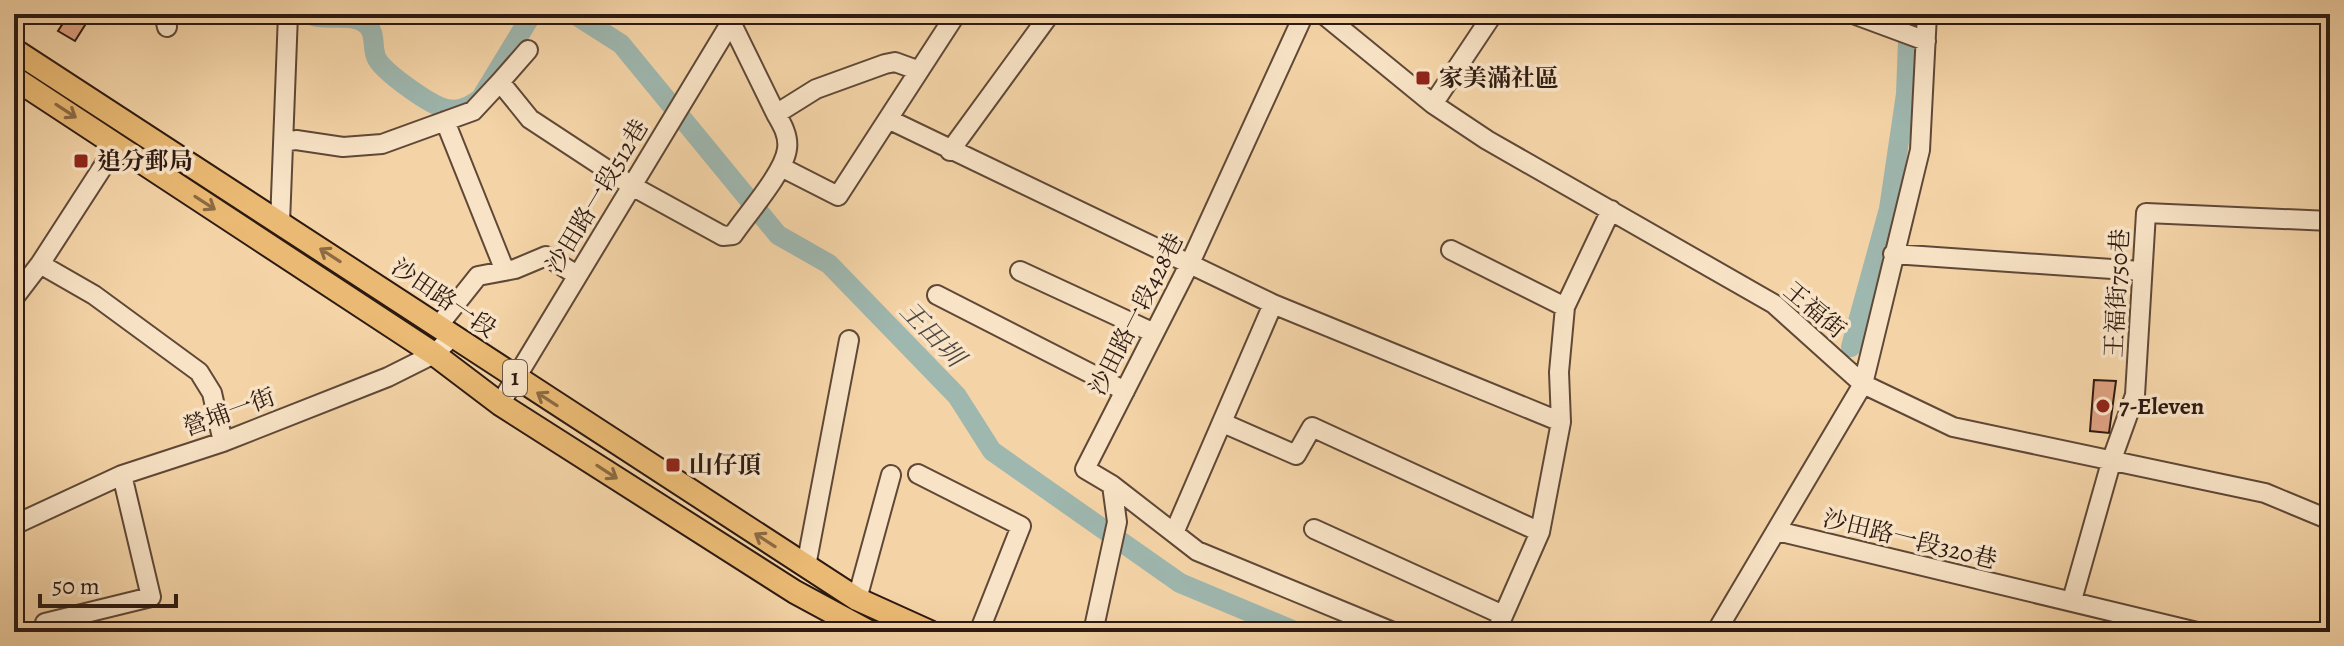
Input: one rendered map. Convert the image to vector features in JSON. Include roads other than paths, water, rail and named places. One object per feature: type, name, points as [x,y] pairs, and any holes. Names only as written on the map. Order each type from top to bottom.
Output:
[{"type":"main road","name":"沙田路一段","points":[[14,50],[857,599],[930,632]]},
{"type":"main road","name":"1","points":[[15,82],[117,145],[434,354],[500,404],[795,592],[869,632]]},
{"type":"street","points":[[280,223],[288,14]]},
{"type":"street","points":[[781,167],[838,196],[956,14]]},
{"type":"street","points":[[950,151],[1050,14]]},
{"type":"street","name":"沙田路一段428巷","points":[[1112,485],[1085,469],[1190,263],[1304,14]]},
{"type":"street","name":"王福街","points":[[1323,14],[1433,104],[1487,140],[1774,304],[1863,384],[1953,427],[2265,493],[2330,520]]},
{"type":"street","points":[[1433,104],[1493,14]]},
{"type":"street","name":"沙田路一段320巷","points":[[1927,14],[1920,150],[1863,384],[1777,531],[2197,632]]},
{"type":"street","points":[[1859,15],[1926,41]]},
{"type":"street","points":[[500,82],[530,119],[632,186],[723,236],[733,235],[781,167],[787,150],[785,129],[731,16]]},
{"type":"street","name":"沙田路一段512巷","points":[[500,404],[731,16]]},
{"type":"street","points":[[285,142],[296,140],[343,147],[382,144],[473,111],[528,50]]},
{"type":"street","points":[[776,114],[816,89],[885,64],[895,62],[917,70]]},
{"type":"street","points":[[888,119],[1273,304],[1561,422]]},
{"type":"street","points":[[445,121],[505,271]]},
{"type":"street","points":[[14,298],[40,264],[117,145]]},
{"type":"street","points":[[1314,529],[1500,624],[1540,532],[1561,422],[1559,372],[1565,307],[1611,210]]},
{"type":"street","name":"王福街750巷","points":[[2072,600],[2112,459],[2135,395],[2146,213],[2330,221]]},
{"type":"street","points":[[1451,250],[1565,307]]},
{"type":"street","points":[[1893,254],[2141,271]]},
{"type":"street","name":"營埔一街","points":[[14,525],[122,475],[223,442],[388,377],[434,354],[478,276],[505,271],[546,256],[577,275]]},
{"type":"street","points":[[40,264],[94,295],[199,372],[212,393],[223,442]]},
{"type":"street","points":[[1020,271],[1154,333]]},
{"type":"street","points":[[937,295],[1125,391]]},
{"type":"street","points":[[1174,533],[1273,304]]},
{"type":"street","points":[[806,566],[849,340]]},
{"type":"street","points":[[1223,423],[1296,455],[1312,427],[1540,532]]},
{"type":"street","points":[[918,474],[1021,526],[979,632]]},
{"type":"street","points":[[45,623],[151,597],[122,475]]},
{"type":"street","points":[[857,599],[891,475]]},
{"type":"street","points":[[1112,485],[1197,551],[1393,632]]},
{"type":"street","points":[[1093,632],[1117,522],[1112,485]]},
{"type":"street","points":[[1716,632],[1777,531]]},
{"type":"waterway","name":"王田圳","points":[[308,14],[361,21],[370,29],[377,59],[389,72],[430,102],[452,110],[465,108],[481,98],[532,14]]},
{"type":"waterway","name":"王田圳","points":[[574,14],[621,44],[778,235],[829,264],[957,396],[992,451],[1180,583],[1297,632]]},
{"type":"waterway","points":[[1851,347],[1889,209],[1906,94],[1909,14]]},
{"type":"place","name":"家美滿社區","points":[[1423,78]]},
{"type":"place","name":"追分郵局","points":[[81,161]]},
{"type":"place","name":"7-Eleven","points":[[2103,406]]},
{"type":"place","name":"山仔頂","points":[[673,465]]}]
